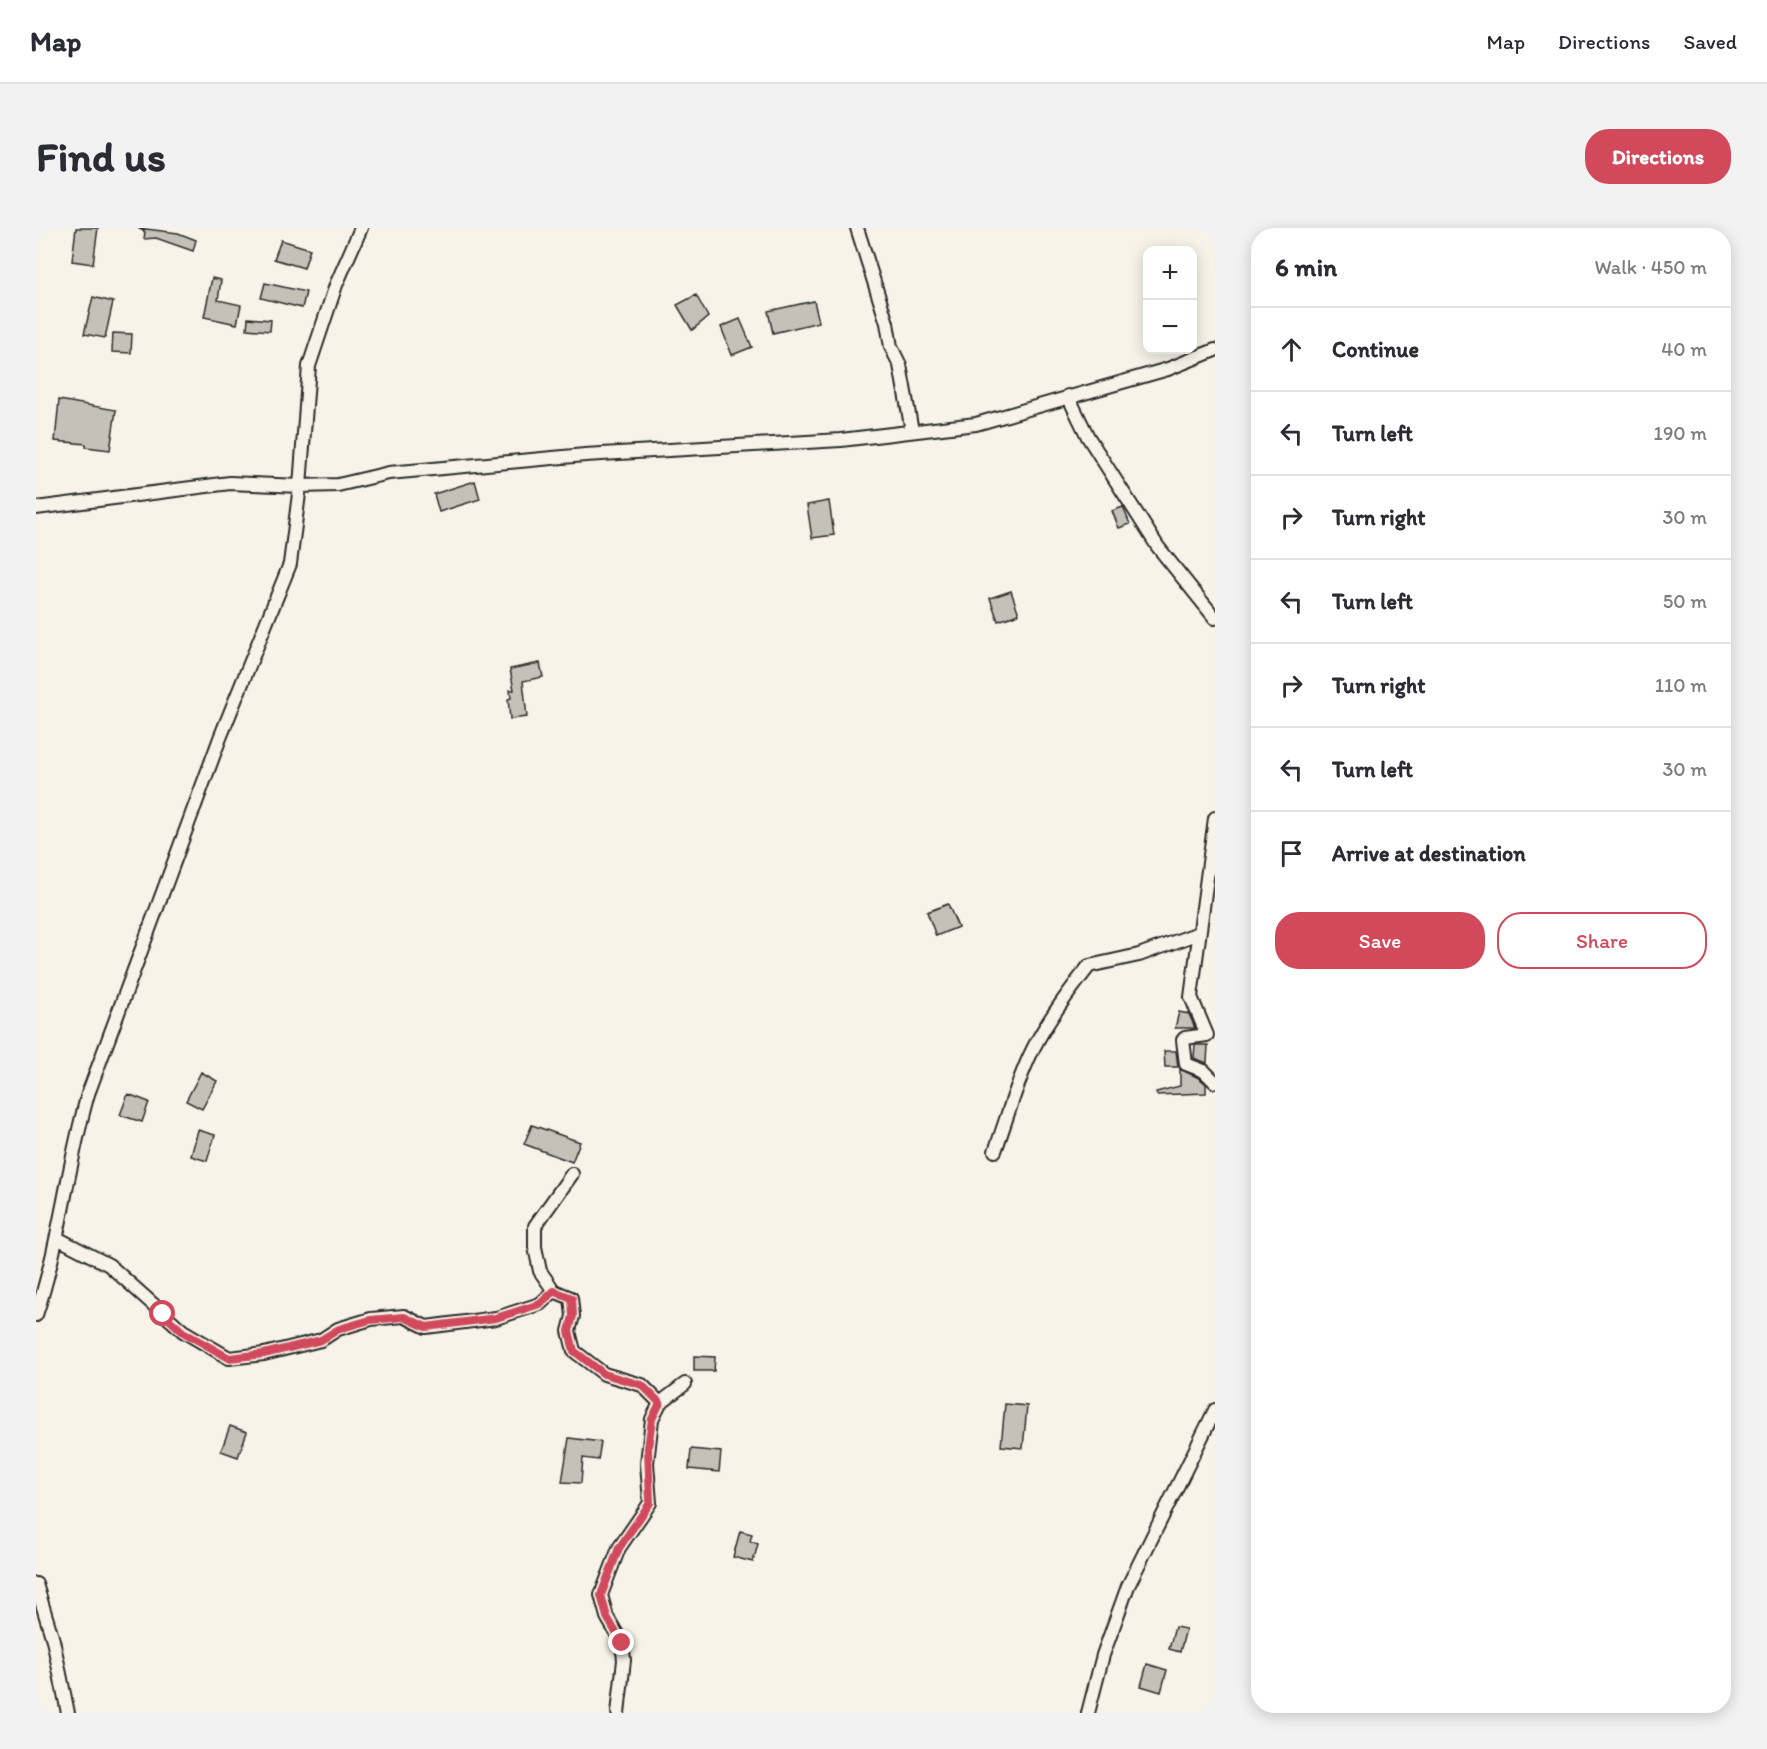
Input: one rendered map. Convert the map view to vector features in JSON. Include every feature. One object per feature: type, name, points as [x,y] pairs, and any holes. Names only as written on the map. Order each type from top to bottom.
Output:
[{"type":"street","points":[[36,1315],[39,1292],[57,1238],[76,1137],[88,1094],[220,738],[290,564],[300,486],[309,366],[336,285],[362,228]]},
{"type":"street","points":[[857,228],[887,322],[891,347],[900,365],[912,431]]},
{"type":"street","points":[[36,508],[230,483],[300,486],[338,484],[389,473],[585,455],[841,440],[976,424],[1168,369],[1215,350]]},
{"type":"street","points":[[1068,396],[1088,437],[1158,547],[1215,618]]},
{"type":"street","points":[[1215,819],[1191,998],[1207,1035],[1185,1038],[1184,1059],[1186,1064],[1204,1071],[1215,1082]]},
{"type":"street","points":[[995,1151],[1018,1083],[1034,1048],[1046,1026],[1089,966],[1140,955],[1199,933]]},
{"type":"street","points":[[572,1174],[535,1226],[535,1247],[540,1271],[554,1291],[572,1298],[573,1316],[569,1331],[574,1351],[604,1374],[642,1385],[660,1403]]},
{"type":"street","points":[[57,1238],[109,1265],[183,1332],[229,1358],[264,1354],[321,1340],[339,1329],[370,1320],[404,1317],[426,1327],[496,1318],[540,1304],[554,1291]]},
{"type":"street","points":[[618,1713],[623,1652],[615,1629],[607,1617],[601,1595],[619,1548],[650,1503],[648,1448],[652,1419],[660,1403],[685,1384]]},
{"type":"street","points":[[1088,1713],[1103,1655],[1128,1586],[1215,1410]]},
{"type":"street","points":[[36,1584],[53,1640],[69,1713]]},
{"type":"building","points":[[76,228],[98,228],[93,264],[72,261]]},
{"type":"building","points":[[138,228],[178,233],[196,240],[193,251],[156,238],[144,239],[145,232]]},
{"type":"building","points":[[281,240],[310,249],[304,268],[274,259]]},
{"type":"building","points":[[212,278],[221,280],[218,300],[241,305],[237,324],[204,317]]},
{"type":"building","points":[[265,283],[306,292],[302,308],[261,298]]},
{"type":"building","points":[[696,295],[708,317],[692,330],[677,305]]},
{"type":"building","points":[[93,297],[113,302],[105,338],[84,334]]},
{"type":"building","points":[[814,301],[819,322],[773,333],[768,311]]},
{"type":"building","points":[[248,318],[271,320],[270,331],[247,329]]},
{"type":"building","points":[[740,319],[752,347],[732,355],[721,327]]},
{"type":"building","points":[[113,333],[132,334],[131,353],[112,352]]},
{"type":"building","points":[[59,400],[116,410],[110,450],[86,447],[86,444],[55,441]]},
{"type":"building","points":[[475,481],[480,499],[439,512],[434,494]]},
{"type":"building","points":[[829,501],[834,535],[812,538],[807,505]]},
{"type":"building","points":[[1123,507],[1130,524],[1119,528],[1112,511]]},
{"type":"building","points":[[1011,591],[1019,614],[998,621],[990,598]]},
{"type":"building","points":[[540,663],[543,677],[523,681],[527,717],[510,719],[508,699],[511,698],[510,690],[514,690],[510,669]]},
{"type":"building","points":[[948,904],[958,927],[936,936],[927,912]]},
{"type":"building","points":[[1179,1012],[1189,1014],[1195,1028],[1175,1028]]},
{"type":"building","points":[[1195,1045],[1208,1045],[1207,1063],[1194,1058]]},
{"type":"building","points":[[1164,1051],[1176,1051],[1178,1067],[1165,1067]]},
{"type":"building","points":[[1180,1069],[1206,1084],[1206,1093],[1157,1095],[1156,1092],[1180,1086]]},
{"type":"building","points":[[201,1072],[217,1081],[202,1109],[186,1101]]},
{"type":"building","points":[[128,1094],[149,1102],[142,1122],[120,1115]]},
{"type":"building","points":[[532,1125],[580,1142],[572,1162],[524,1144]]},
{"type":"building","points":[[198,1130],[215,1135],[207,1161],[191,1156]]},
{"type":"building","points":[[694,1356],[715,1357],[714,1371],[694,1371]]},
{"type":"building","points":[[1005,1404],[1027,1406],[1023,1448],[1001,1446]]},
{"type":"building","points":[[230,1426],[247,1432],[238,1457],[221,1451]]},
{"type":"building","points":[[569,1438],[601,1442],[598,1460],[583,1458],[581,1483],[562,1482]]},
{"type":"building","points":[[691,1449],[721,1452],[719,1472],[689,1469]]},
{"type":"building","points":[[740,1531],[752,1534],[750,1541],[758,1544],[753,1562],[733,1557]]},
{"type":"building","points":[[1175,1627],[1186,1629],[1180,1652],[1169,1649]]},
{"type":"building","points":[[1147,1664],[1167,1670],[1161,1692],[1141,1686]]},
{"type":"route","points":[[163,1314],[183,1332],[229,1358],[264,1354],[293,1345],[321,1340],[339,1329],[370,1320],[404,1317],[426,1327],[496,1318],[522,1311],[540,1304],[554,1291],[572,1298],[573,1316],[569,1331],[574,1351],[587,1364],[604,1374],[642,1385],[660,1403],[652,1419],[648,1448],[647,1484],[650,1503],[634,1523],[619,1548],[608,1571],[601,1595],[607,1617],[622,1643]]}]
